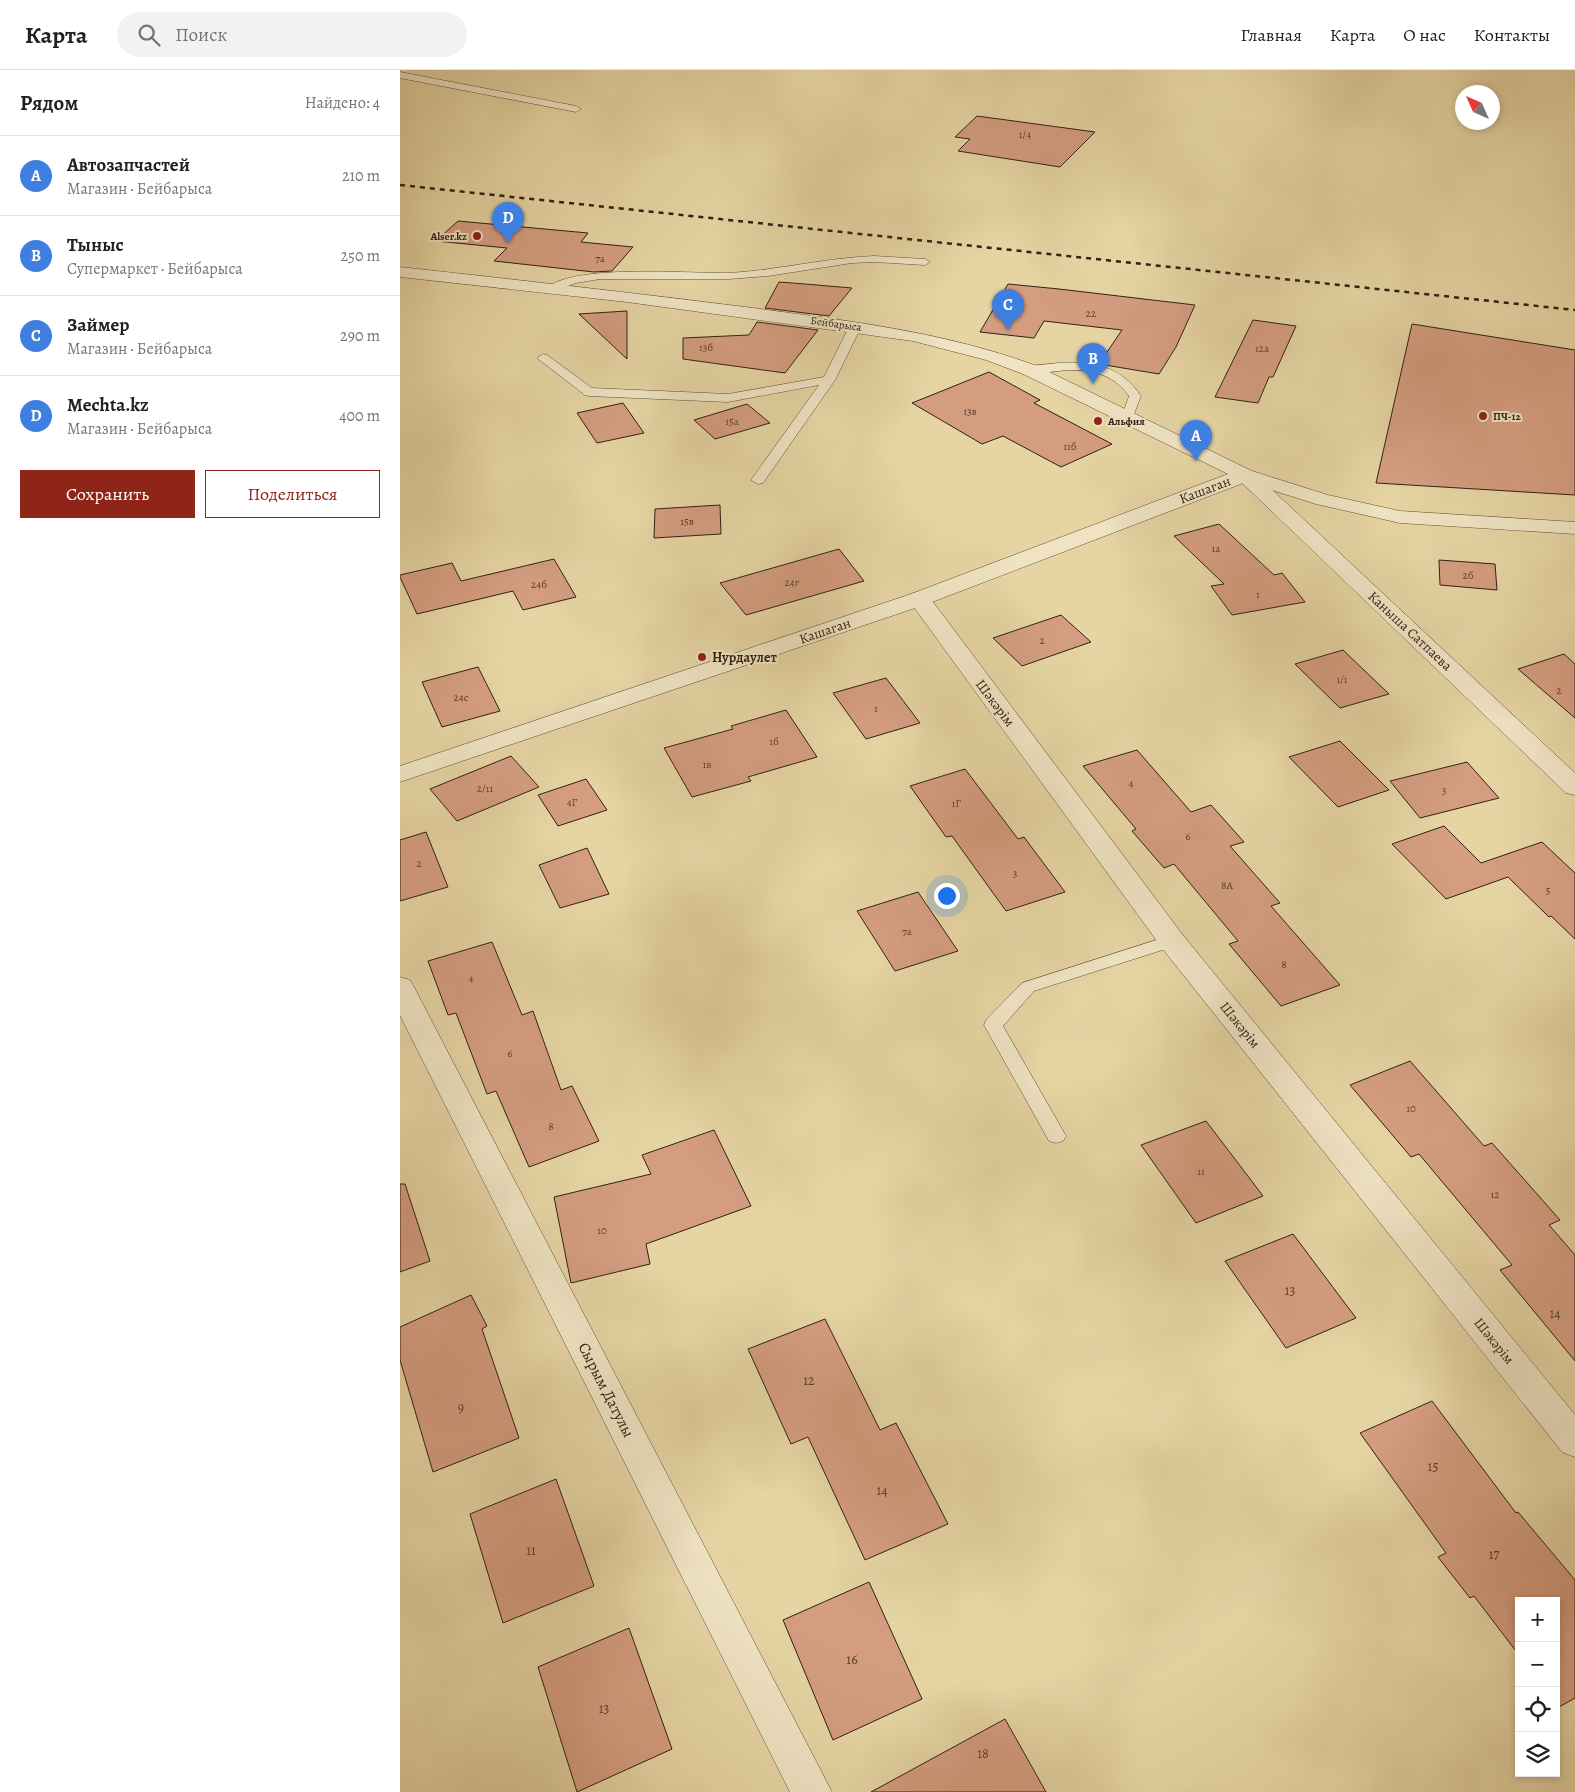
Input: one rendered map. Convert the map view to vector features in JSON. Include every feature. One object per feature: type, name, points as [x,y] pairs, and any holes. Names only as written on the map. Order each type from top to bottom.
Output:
[{"type":"street","name":"Бейбарыса","points":[[400,272],[855,327],[913,336],[953,345],[993,356],[1030,370],[1128,416],[1245,475]]},
{"type":"street","points":[[1245,475],[1323,500],[1400,517],[1575,528]]},
{"type":"street","name":"Кашаган","points":[[400,774],[919,599],[1245,475]]},
{"type":"street","name":"Каныша Сатпаева","points":[[1245,475],[1575,787]]},
{"type":"street","name":"Шәкәрім","points":[[919,599],[1172,941],[1575,1441]]},
{"type":"street","name":"Сырым Датулы","points":[[400,987],[812,1792]]},
{"type":"lane","points":[[400,75],[576,109]]},
{"type":"lane","points":[[552,289],[574,280],[600,276],[729,276],[768,273],[852,260],[874,259],[925,262]]},
{"type":"lane","points":[[758,480],[829,380],[855,327]]},
{"type":"lane","points":[[543,358],[589,392],[728,398],[829,380]]},
{"type":"lane","points":[[1030,370],[1078,365],[1109,373],[1130,385],[1135,396],[1128,416]]},
{"type":"lane","points":[[1056,1136],[993,1025],[1028,987],[1172,941]]},
{"type":"building","points":[[977,116],[1095,132],[1060,167],[958,151],[970,139],[955,137]]},
{"type":"building","points":[[458,221],[588,233],[581,242],[633,247],[612,271],[594,272],[494,261],[507,248],[436,241]]},
{"type":"building","points":[[779,282],[852,288],[829,316],[765,308]]},
{"type":"building","points":[[1008,284],[1195,305],[1176,347],[1159,374],[1099,364],[1122,330],[1044,321],[1034,338],[980,332]]},
{"type":"building","points":[[627,311],[627,359],[579,314]]},
{"type":"building","points":[[1253,320],[1296,326],[1273,377],[1269,377],[1258,403],[1215,397]]},
{"type":"building","points":[[757,322],[818,330],[785,373],[683,359],[683,338],[749,335]]},
{"type":"building","name":"ПЧ-12","points":[[1412,324],[1575,350],[1575,495],[1376,483]]},
{"type":"building","points":[[989,372],[1040,400],[1034,403],[1112,444],[1061,467],[1003,436],[982,444],[912,403]]},
{"type":"building","points":[[623,403],[644,433],[597,443],[577,413]]},
{"type":"building","points":[[747,404],[770,423],[715,439],[694,420]]},
{"type":"building","points":[[720,505],[721,534],[654,538],[655,509]]},
{"type":"building","points":[[1219,524],[1274,575],[1282,573],[1305,602],[1232,615],[1211,586],[1224,584],[1174,536]]},
{"type":"building","points":[[839,549],[864,581],[746,615],[720,583]]},
{"type":"building","points":[[554,559],[576,597],[523,610],[513,591],[417,614],[400,577],[400,575],[452,563],[461,581]]},
{"type":"building","points":[[1439,560],[1495,564],[1497,590],[1440,585]]},
{"type":"building","points":[[1061,615],[1091,642],[1022,666],[993,638]]},
{"type":"building","points":[[1343,650],[1389,694],[1340,708],[1295,664]]},
{"type":"building","points":[[1564,654],[1575,664],[1575,718],[1518,669]]},
{"type":"building","points":[[478,667],[500,711],[442,727],[422,682]]},
{"type":"building","points":[[886,678],[920,723],[866,739],[833,693]]},
{"type":"building","points":[[786,710],[817,757],[748,777],[751,781],[692,797],[664,748],[733,729],[731,726]]},
{"type":"building","points":[[1340,741],[1389,790],[1338,807],[1289,757]]},
{"type":"building","points":[[1137,750],[1191,812],[1211,805],[1244,842],[1230,846],[1280,903],[1271,906],[1340,985],[1281,1006],[1229,944],[1238,941],[1174,864],[1164,868],[1132,831],[1136,829],[1083,766]]},
{"type":"building","points":[[511,756],[539,787],[457,821],[430,789]]},
{"type":"building","points":[[1467,762],[1499,798],[1420,818],[1390,781]]},
{"type":"building","points":[[965,769],[1018,839],[1024,837],[1065,892],[1006,911],[952,836],[946,837],[910,786]]},
{"type":"building","points":[[586,779],[607,810],[558,826],[538,795]]},
{"type":"building","points":[[1444,826],[1481,863],[1542,842],[1575,873],[1575,939],[1551,916],[1549,917],[1508,877],[1446,899],[1392,844]]},
{"type":"building","points":[[426,832],[448,887],[400,901],[400,840]]},
{"type":"building","points":[[587,848],[609,894],[560,908],[539,865]]},
{"type":"building","points":[[918,892],[958,951],[895,971],[857,911]]},
{"type":"building","points":[[492,942],[522,1015],[533,1011],[561,1090],[572,1086],[599,1141],[529,1167],[496,1091],[487,1094],[456,1013],[448,1015],[428,961]]},
{"type":"building","points":[[1410,1061],[1484,1146],[1492,1143],[1560,1220],[1549,1225],[1575,1255],[1575,1361],[1500,1270],[1512,1265],[1419,1154],[1411,1157],[1350,1085]]},
{"type":"building","points":[[1206,1121],[1263,1196],[1196,1223],[1141,1145]]},
{"type":"building","points":[[714,1130],[751,1206],[646,1244],[650,1264],[571,1283],[554,1197],[651,1174],[642,1155]]},
{"type":"building","points":[[400,1184],[405,1184],[430,1261],[400,1272]]},
{"type":"building","points":[[1293,1234],[1356,1318],[1286,1348],[1225,1261]]},
{"type":"building","points":[[471,1295],[487,1326],[482,1329],[519,1438],[433,1472],[400,1360],[400,1327]]},
{"type":"building","points":[[825,1319],[880,1430],[896,1423],[948,1524],[865,1560],[808,1437],[791,1444],[748,1349]]},
{"type":"building","points":[[1432,1401],[1516,1513],[1518,1512],[1575,1580],[1575,1698],[1560,1706],[1560,1597],[1515,1597],[1515,1650],[1474,1596],[1470,1598],[1438,1557],[1446,1553],[1360,1433]]},
{"type":"building","points":[[556,1479],[594,1586],[503,1623],[470,1514]]},
{"type":"building","points":[[869,1582],[922,1699],[833,1740],[783,1620]]},
{"type":"building","points":[[629,1628],[672,1749],[577,1792],[538,1667]]},
{"type":"building","points":[[1005,1719],[1046,1792],[871,1792]]},
{"type":"railway","points":[[400,185],[1575,310]]},
{"type":"place","name":"Alser.kz","points":[[477,236]]},
{"type":"place","name":"Mechta.kz","points":[[508,243]]},
{"type":"place","name":"Займер","points":[[1008,330]]},
{"type":"place","name":"Тыныс","points":[[1093,384]]},
{"type":"place","name":"ПЧ-12","points":[[1483,416]]},
{"type":"place","name":"Альфия","points":[[1098,421]]},
{"type":"place","name":"Автозапчастей","points":[[1196,461]]},
{"type":"place","name":"Нурдаулет","points":[[702,657]]}]
